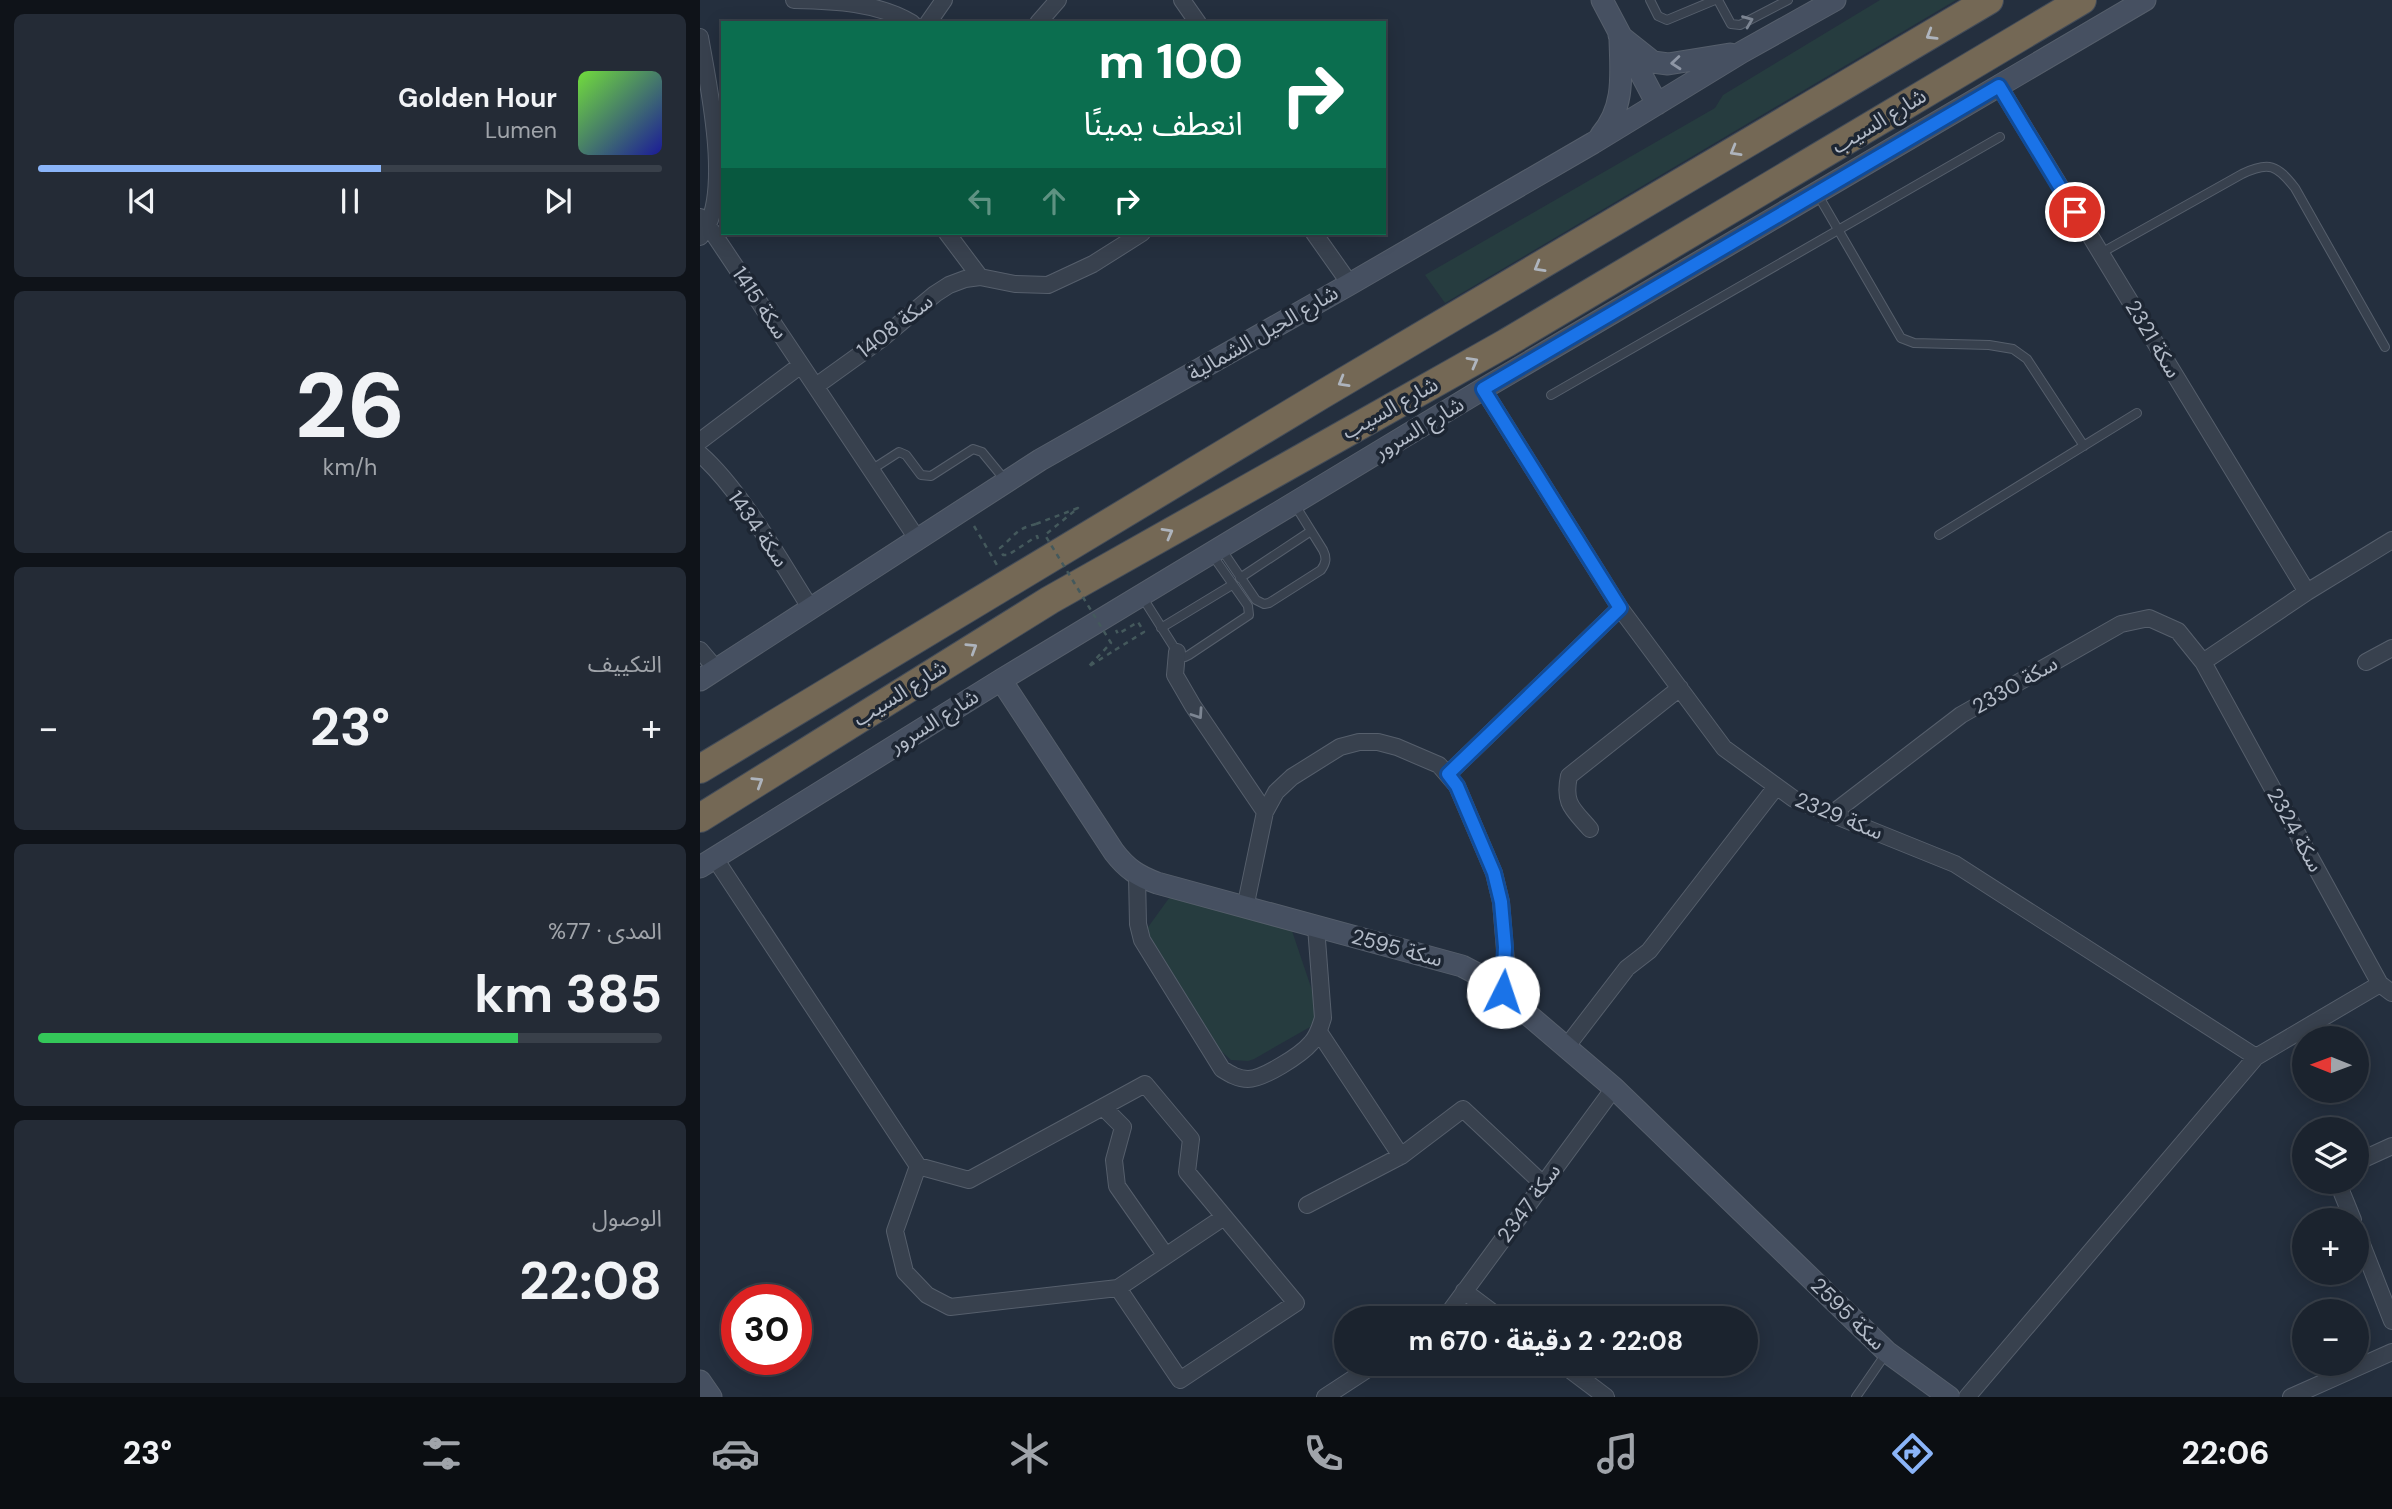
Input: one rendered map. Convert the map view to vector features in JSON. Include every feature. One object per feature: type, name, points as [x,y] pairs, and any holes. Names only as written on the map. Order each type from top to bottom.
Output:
[{"type":"highway","name":"شارع السيب","points":[[700,769],[1323,394],[1989,0]]},
{"type":"highway","name":"شارع السيب","points":[[700,818],[1050,600],[1506,343],[2082,0]]},
{"type":"street","points":[[794,0],[878,5],[909,21]]},
{"type":"street","points":[[930,21],[944,0]]},
{"type":"street","points":[[1040,21],[1058,0]]},
{"type":"street","points":[[1182,0],[1197,21]]},
{"type":"street","points":[[1602,0],[1657,104]]},
{"type":"street","name":"شارع الحيل الشمالية","points":[[708,675],[1040,460],[1350,284],[1593,143],[1742,52],[1835,0]]},
{"type":"street","name":"شارع السرور","points":[[707,862],[1001,680],[1483,389],[2145,0]]},
{"type":"street","points":[[1619,35],[1653,62],[1668,65],[1742,52]]},
{"type":"street","points":[[1593,143],[1611,124],[1617,110],[1622,86],[1619,35]]},
{"type":"street","name":"سكة 1415","points":[[700,37],[716,95],[715,206],[703,227],[802,365],[918,540]]},
{"type":"street","name":"سكة 2321","points":[[1999,86],[2307,593]]},
{"type":"street","points":[[948,235],[980,277]]},
{"type":"street","points":[[1315,235],[1350,284]]},
{"type":"street","name":"سكة 1408","points":[[816,386],[949,285],[980,277],[1015,284],[1048,285],[1093,264],[1120,239]]},
{"type":"street","points":[[700,442],[802,365]]},
{"type":"street","name":"سكة 2329","points":[[1483,389],[1620,608],[1724,748],[1794,799],[1955,864],[2256,1057]]},
{"type":"street","name":"سكة 1434","points":[[700,454],[713,466],[750,515],[811,609]]},
{"type":"street","points":[[2203,662],[2392,540]]},
{"type":"street","points":[[1448,774],[1620,608]]},
{"type":"street","name":"سكة 2330","points":[[1833,813],[1961,715],[2121,624],[2149,618],[2159,622],[2178,631],[2203,662]]},
{"type":"street","points":[[2366,662],[2392,648]]},
{"type":"street","points":[[700,650],[708,675]]},
{"type":"street","points":[[1177,652],[1175,675],[1265,812]]},
{"type":"street","name":"سكة 2324","points":[[2203,662],[2386,989]]},
{"type":"street","points":[[1001,680],[1114,852],[1137,876],[1138,924],[1142,940],[1222,1069],[1233,1076],[1258,1078],[1304,1050],[1319,1032],[1323,1018],[1316,927]]},
{"type":"street","points":[[1590,829],[1571,807],[1565,793],[1569,776],[1680,688]]},
{"type":"street","points":[[1245,908],[1265,812],[1276,792],[1292,777],[1340,747],[1359,742],[1378,742],[1397,747],[1427,759],[1448,774],[1457,786],[1494,873],[1505,932],[1503,992]]},
{"type":"street","points":[[1567,1046],[1628,968],[1649,951],[1776,787]]},
{"type":"street","points":[[707,862],[918,1166],[969,1180],[1145,1084],[1191,1139],[1187,1172],[1296,1303],[1180,1380],[1118,1288]]},
{"type":"street","name":"سكة 2595","points":[[1137,876],[1462,966],[1485,978],[1614,1088],[1887,1352],[1949,1397]]},
{"type":"street","points":[[1967,1397],[2256,1057],[2386,989]]},
{"type":"street","points":[[1319,1032],[1401,1156]]},
{"type":"street","name":"سكة 2347","points":[[1453,1306],[1614,1088]]},
{"type":"street","points":[[1102,1107],[1123,1127],[1114,1160],[1117,1186],[1166,1256]]},
{"type":"street","points":[[1307,1205],[1401,1156],[1463,1109],[1543,1184]]},
{"type":"street","points":[[2369,1157],[2392,1146]]},
{"type":"street","points":[[918,1166],[895,1231],[905,1272],[928,1295],[950,1307],[1118,1288],[1224,1216]]},
{"type":"street","points":[[2369,1263],[2392,1321]]},
{"type":"street","points":[[1464,1291],[1484,1306]]},
{"type":"street","points":[[2291,1397],[2392,1352]]},
{"type":"street","points":[[1325,1397],[1357,1376]]},
{"type":"street","points":[[1578,1376],[1606,1397]]},
{"type":"street","points":[[700,1381],[711,1397]]},
{"type":"lane","points":[[1650,0],[1658,16],[1667,20],[1717,0],[1731,24],[1740,26],[1788,0]]},
{"type":"lane","points":[[1550,395],[2000,137]]},
{"type":"lane","points":[[2101,253],[2242,174],[2257,167],[2270,166],[2283,173],[2295,188],[2385,347]]},
{"type":"lane","points":[[1816,193],[1901,338],[1914,343],[2014,348],[2027,359],[2084,446]]},
{"type":"lane","points":[[1939,535],[2137,413]]},
{"type":"lane","points":[[871,470],[899,452],[906,455],[921,475],[931,476],[972,449],[982,452],[1007,482]]},
{"type":"lane","points":[[1215,550],[1256,600],[1264,604],[1321,570],[1325,564],[1326,557],[1294,503]]},
{"type":"lane","points":[[1240,578],[1311,531]]},
{"type":"lane","points":[[1141,596],[1177,652],[1185,657],[1249,615],[1248,607],[1232,585],[1215,550]]},
{"type":"lane","points":[[1161,628],[1232,585]]},
{"type":"lane","points":[[1856,1397],[1887,1352]]},
{"type":"path","points":[[965,509],[996,565],[1039,540],[1037,536],[1008,555],[1003,555],[1000,548],[1014,532],[1077,508],[1045,535],[1111,643],[1088,667],[1144,632],[1138,622],[1118,634],[1107,616]]},
{"type":"green space","points":[[1880,0],[1956,0],[1445,303],[1425,275],[1715,108],[1723,95]]},
{"type":"green space","points":[[1172,894],[1290,925],[1317,1005],[1317,1015],[1310,1027],[1248,1061],[1231,1060],[1221,1051],[1146,930]]},
{"type":"route","points":[[1503,992],[1505,932],[1494,873],[1457,786],[1448,774],[1620,608],[1483,389],[1999,86],[2075,212]]}]
